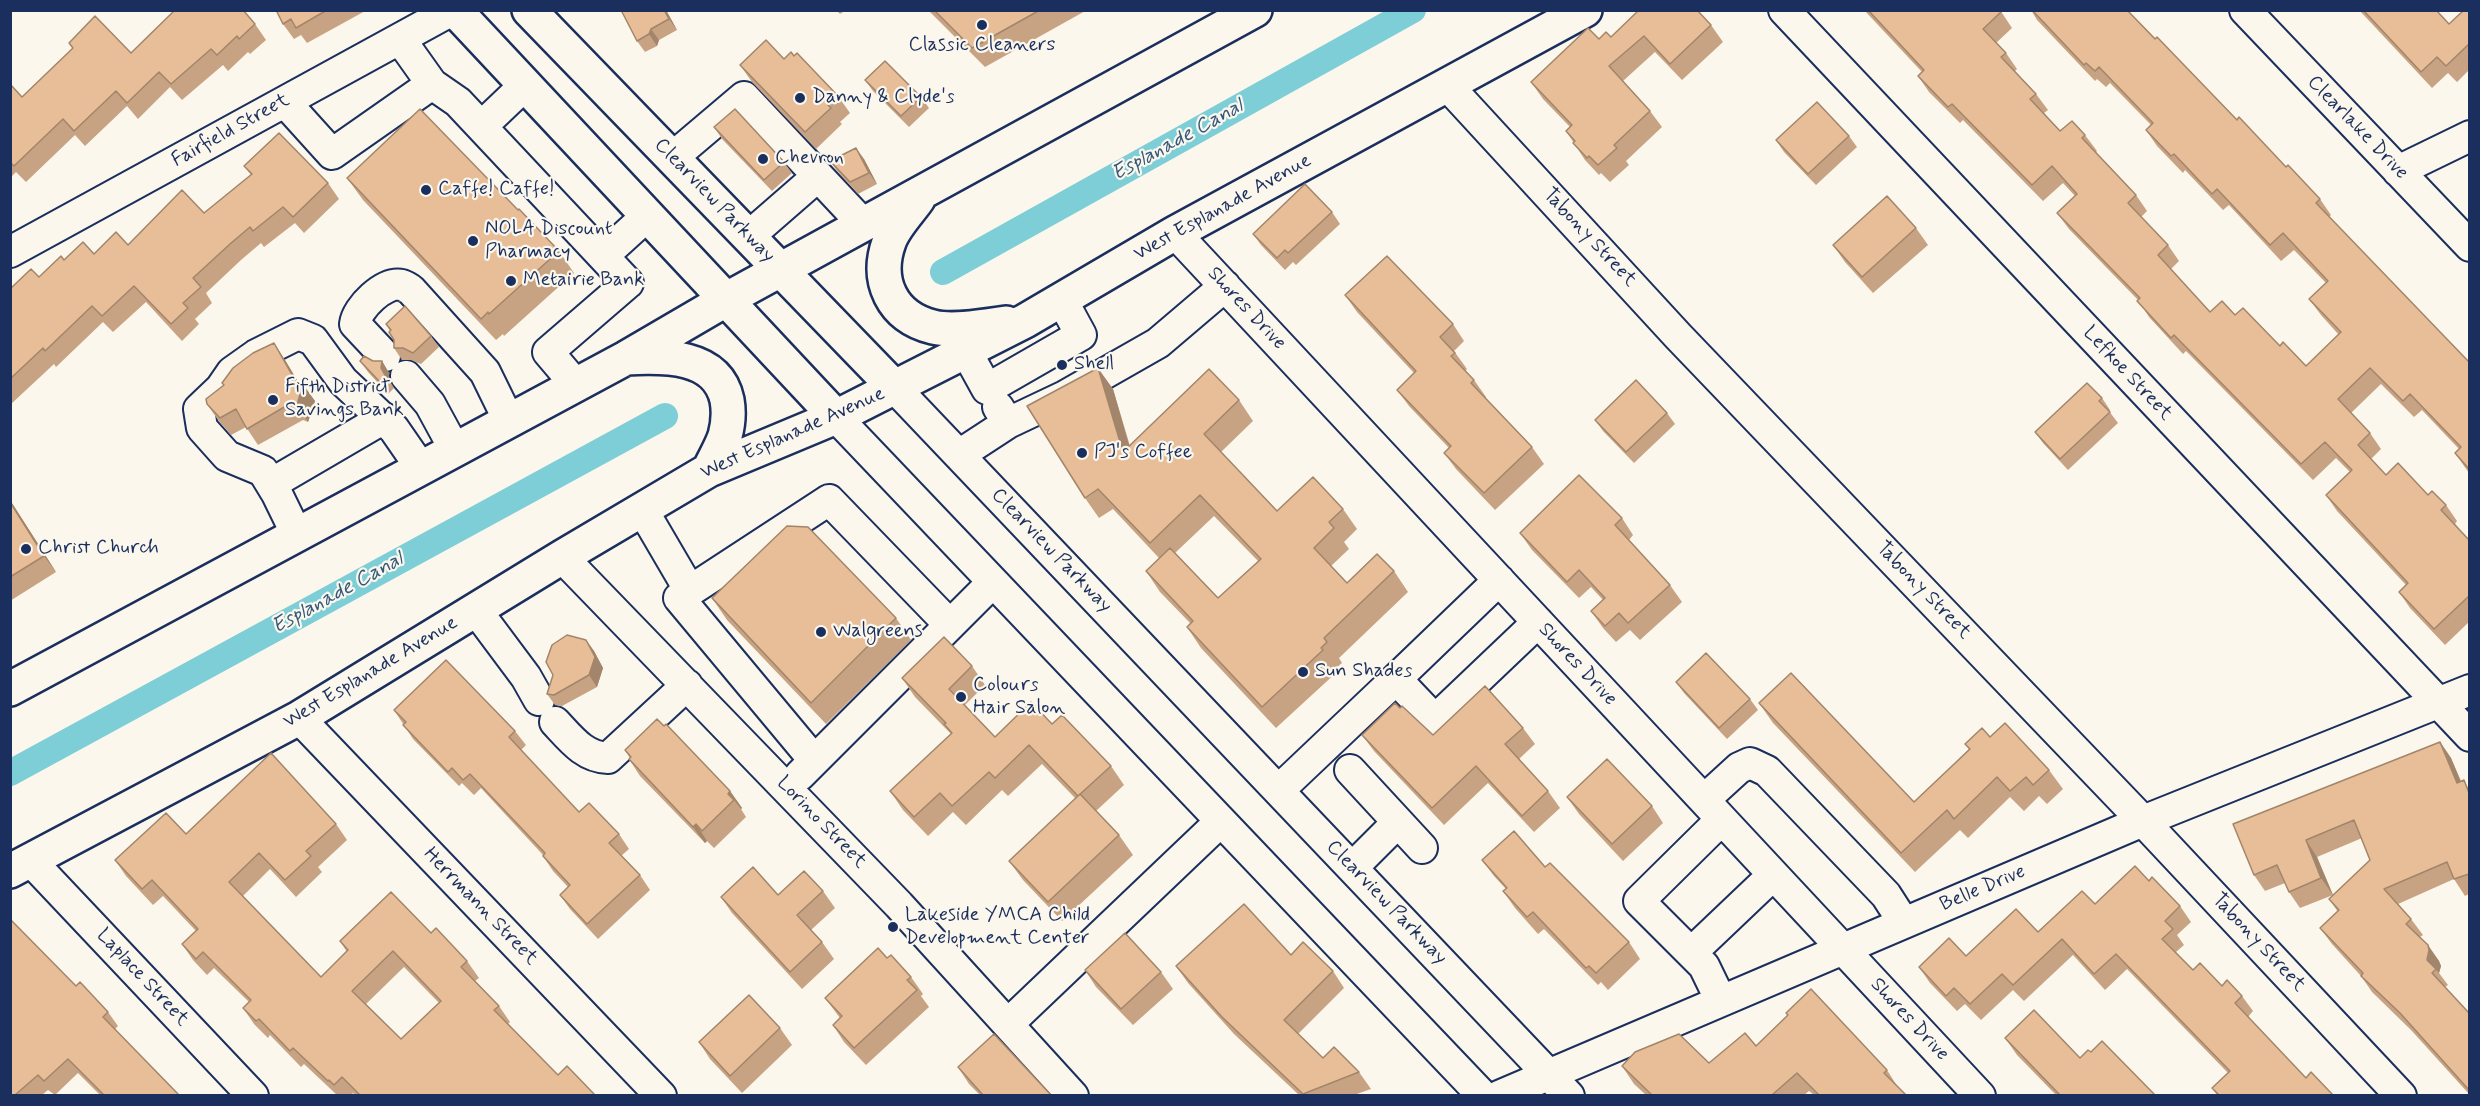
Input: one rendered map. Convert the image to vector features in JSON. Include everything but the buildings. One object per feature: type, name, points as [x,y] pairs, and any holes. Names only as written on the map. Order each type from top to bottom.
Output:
[{"type":"main road","points":[[454,10],[836,417]]},
{"type":"main road","name":"Clearview Parkway","points":[[529,10],[895,388]]},
{"type":"main road","points":[[10,689],[626,358],[727,299],[1255,10]]},
{"type":"main road","name":"West Esplanade Avenue","points":[[21,866],[299,718],[709,470],[836,417],[1025,321],[1175,233],[1585,10]]},
{"type":"main road","points":[[922,193],[889,240],[884,267],[887,295],[907,318],[934,328],[974,328],[1025,321]]},
{"type":"main road","points":[[626,358],[656,356],[684,360],[709,369],[725,389],[729,409],[725,435],[709,470]]},
{"type":"street","name":"Fairfield Street","points":[[10,252],[454,10]]},
{"type":"street","name":"Lefkoe Street","points":[[1784,10],[2469,736]]},
{"type":"street","name":"Clearlake Drive","points":[[2245,10],[2469,246]]},
{"type":"street","points":[[400,39],[432,84],[458,102],[482,126],[628,283],[548,352],[576,385]]},
{"type":"street","points":[[285,102],[332,154],[432,84]]},
{"type":"street","points":[[482,126],[525,85]]},
{"type":"street","name":"Tabony Street","points":[[1447,85],[1678,336],[2143,821],[2401,1095]]},
{"type":"street","points":[[672,158],[744,98],[864,225]]},
{"type":"street","points":[[2398,171],[2469,136]]},
{"type":"street","points":[[748,237],[818,176]]},
{"type":"street","points":[[603,256],[648,215]]},
{"type":"street","name":"Shores Drive","points":[[1175,233],[1980,1095]]},
{"type":"street","points":[[385,356],[355,324],[356,315],[383,289],[402,285],[411,290],[485,372],[509,421]]},
{"type":"street","points":[[959,455],[1008,423],[1065,396],[1158,343],[1226,286]]},
{"type":"street","points":[[987,389],[1082,335],[1062,300]]},
{"type":"street","points":[[297,535],[263,471],[227,456],[202,428],[200,409],[221,388],[232,372],[256,355],[298,334],[313,340],[343,381],[394,429],[421,468]]},
{"type":"street","points":[[966,351],[1008,423]]},
{"type":"street","points":[[406,376],[430,404],[455,450]]},
{"type":"street","name":"Clearview Parkway","points":[[895,388],[1559,1085]]},
{"type":"street","points":[[836,417],[1483,1095]]},
{"type":"street","points":[[271,484],[384,418]]},
{"type":"street","points":[[814,760],[680,598],[829,500],[950,625]]},
{"type":"street","points":[[642,509],[690,591]]},
{"type":"street","name":"Lorino Street","points":[[562,557],[787,788],[1073,1095]]},
{"type":"street","points":[[1279,790],[1498,580]]},
{"type":"street","points":[[787,788],[993,582]]},
{"type":"street","points":[[476,610],[526,677],[547,711],[582,750],[597,758],[608,758],[687,685]]},
{"type":"street","points":[[1396,679],[1435,720],[1538,622]]},
{"type":"street","name":"Belle Drive","points":[[1499,1095],[1559,1085],[1721,1001],[2143,821],[2469,690]]},
{"type":"street","name":"Herrmann Street","points":[[299,718],[661,1095]]},
{"type":"street","points":[[1721,1001],[1704,966],[1639,901],[1713,810],[1739,768],[1750,763],[1767,771],[1879,888],[1904,923]]},
{"type":"street","points":[[1350,770],[1422,848]]},
{"type":"street","points":[[1008,1024],[1221,821]]},
{"type":"street","points":[[1352,868],[1398,822]]},
{"type":"street","name":"Laplace Street","points":[[21,866],[253,1095]]},
{"type":"street","points":[[1691,953],[1773,875]]},
{"type":"waterway","name":"Esplanade Canal","points":[[943,272],[1413,10]]},
{"type":"waterway","name":"Esplanade Canal","points":[[10,773],[665,416]]},
{"type":"place","name":"Classic Cleaners","points":[[982,25]]},
{"type":"place","name":"Danny & Clyde's","points":[[800,98]]},
{"type":"place","name":"Chevron","points":[[763,159]]},
{"type":"place","name":"Caffe! Caffe!","points":[[426,190]]},
{"type":"place","name":"NOLA Discount Pharmacy","points":[[473,241]]},
{"type":"place","name":"Metairie Bank","points":[[511,281]]},
{"type":"place","name":"Shell","points":[[1062,365]]},
{"type":"place","name":"Fifth District Savings Bank","points":[[273,400]]},
{"type":"place","name":"PJ's Coffee","points":[[1082,453]]},
{"type":"place","name":"Christ Church","points":[[26,549]]},
{"type":"place","name":"Walgreens","points":[[821,632]]},
{"type":"place","name":"Sun Shades","points":[[1303,672]]},
{"type":"place","name":"Colours Hair Salon","points":[[961,697]]},
{"type":"place","name":"Lakeside YMCA Child Development Center","points":[[893,927]]}]
